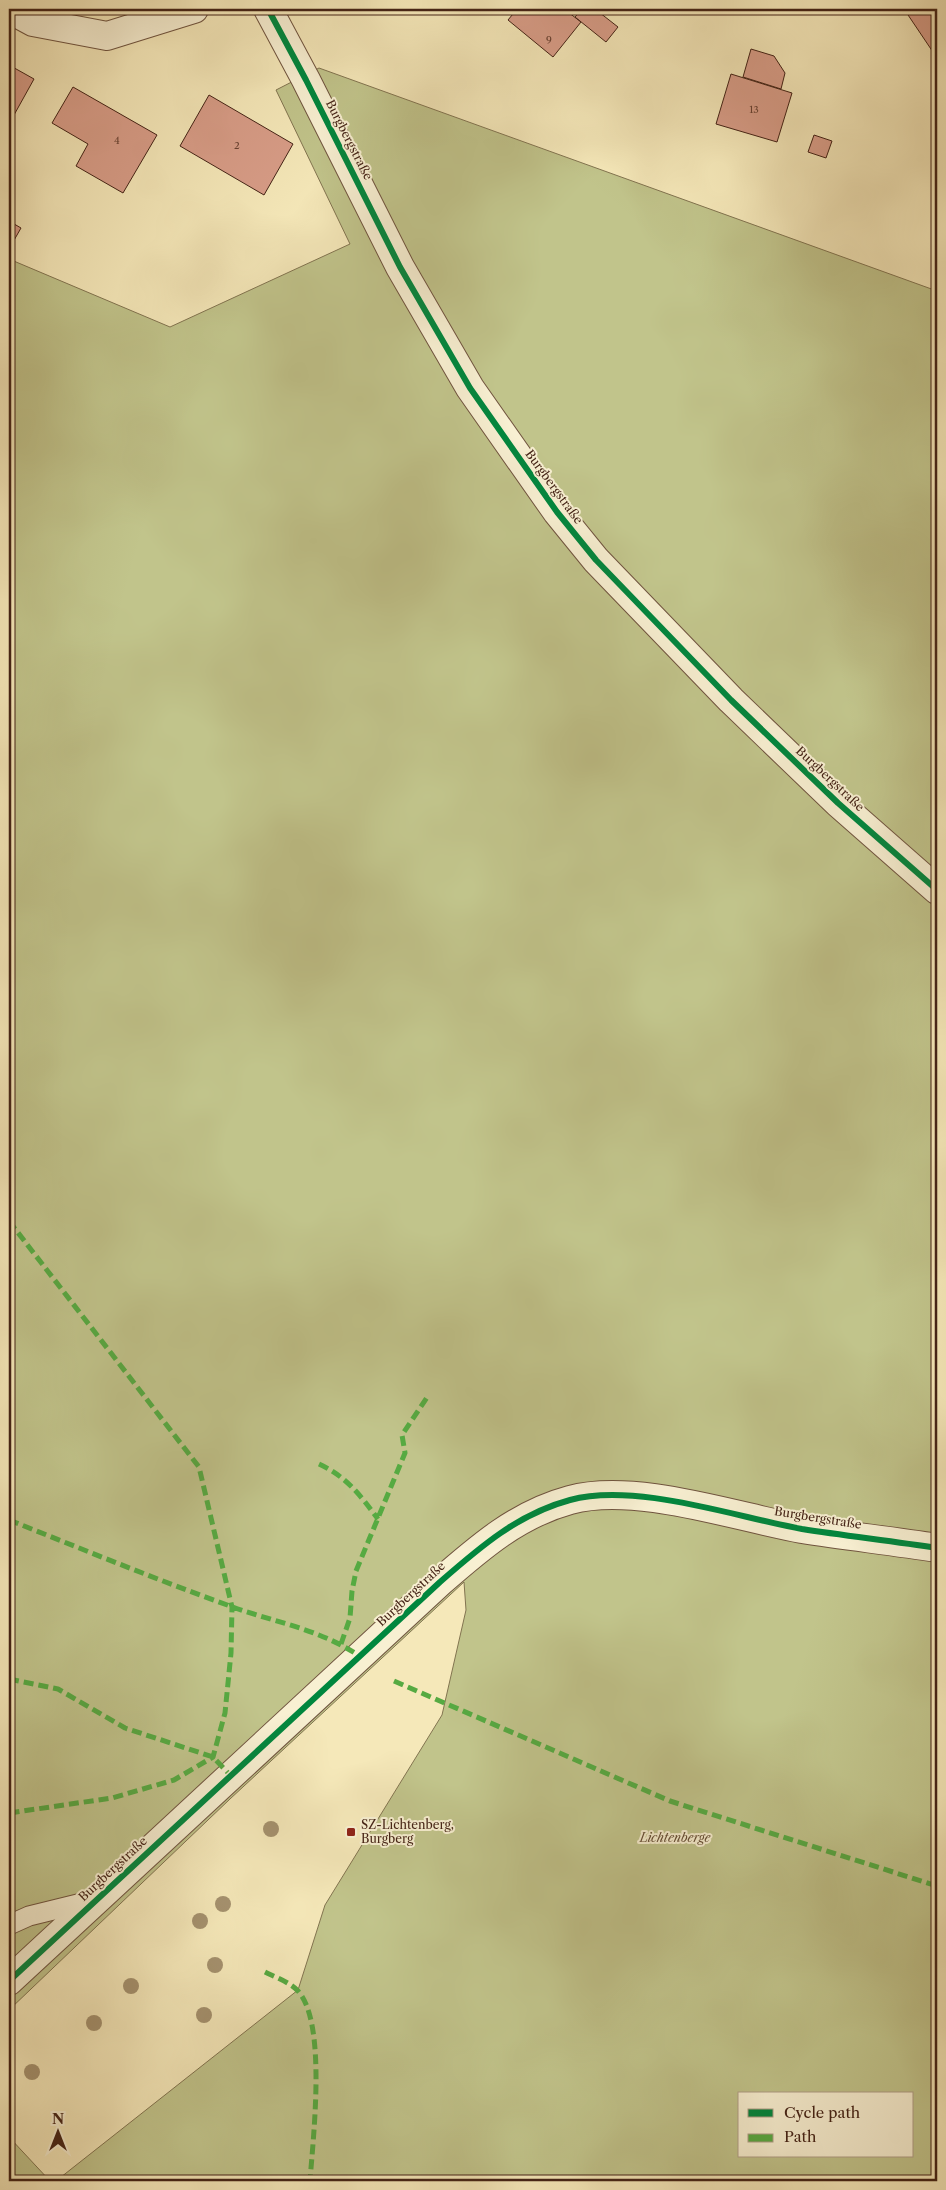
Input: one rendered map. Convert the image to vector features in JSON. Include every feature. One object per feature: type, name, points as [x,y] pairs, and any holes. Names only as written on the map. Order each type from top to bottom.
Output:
[{"type":"street","points":[[9,9],[33,22],[107,36],[194,9]]},
{"type":"street","name":"Burgbergstraße","points":[[268,9],[400,267],[470,388],[556,512],[596,560],[731,700],[838,802],[937,890]]},
{"type":"street","name":"Burgbergstraße","points":[[9,1981],[440,1582],[478,1549],[515,1522],[542,1509],[572,1499],[610,1495],[652,1499],[801,1528],[937,1548]]},
{"type":"lane","points":[[9,1925],[29,1916],[95,1900]]},
{"type":"green space","name":"Lichtenberge","points":[[319,68],[937,291],[937,2181],[56,2181],[298,1990],[325,1905],[442,1715],[466,1610],[464,1582],[230,1799],[9,2010],[9,259],[170,327],[350,244],[276,90]]},
{"type":"green space","points":[[9,2137],[50,2181],[9,2181]]},
{"type":"building","points":[[517,9],[564,9],[581,22],[553,57],[508,20]]},
{"type":"building","points":[[582,9],[595,9],[618,27],[606,42],[575,17]]},
{"type":"building","points":[[904,9],[937,9],[937,58]]},
{"type":"building","points":[[751,49],[774,56],[785,73],[781,89],[743,77]]},
{"type":"building","points":[[9,65],[34,79],[9,124]]},
{"type":"building","points":[[731,74],[792,93],[777,142],[716,124]]},
{"type":"building","points":[[73,87],[157,135],[123,193],[76,166],[88,144],[52,123]]},
{"type":"building","points":[[209,95],[293,144],[264,195],[180,146]]},
{"type":"building","points":[[814,135],[832,141],[826,158],[808,152]]},
{"type":"building","points":[[9,221],[21,228],[9,249]]},
{"type":"marked path","points":[[9,1221],[199,1467],[232,1607],[231,1653],[225,1713],[213,1757],[174,1780],[112,1798],[9,1813]]},
{"type":"marked path","points":[[341,1644],[350,1618],[356,1571],[405,1453],[402,1435],[428,1396]]},
{"type":"marked path","points":[[319,1464],[338,1475],[359,1494],[378,1519]]},
{"type":"marked path","points":[[9,1520],[202,1596],[329,1639],[361,1657]]},
{"type":"marked path","points":[[9,1679],[58,1689],[125,1728],[213,1757],[230,1775]]},
{"type":"marked path","points":[[394,1681],[670,1801],[937,1886]]},
{"type":"marked path","points":[[265,1972],[298,1991],[307,2007],[313,2028],[316,2082],[310,2181]]},
{"type":"cycle path","points":[[268,9],[400,267],[470,388],[557,512],[596,560],[731,700],[838,803],[937,890]]},
{"type":"cycle path","points":[[9,1981],[440,1582],[500,1533],[533,1514],[570,1500],[596,1496],[624,1495],[686,1503],[802,1529],[937,1548]]},
{"type":"place","name":"SZ-Lichtenberg, Burgberg","points":[[351,1832]]}]
